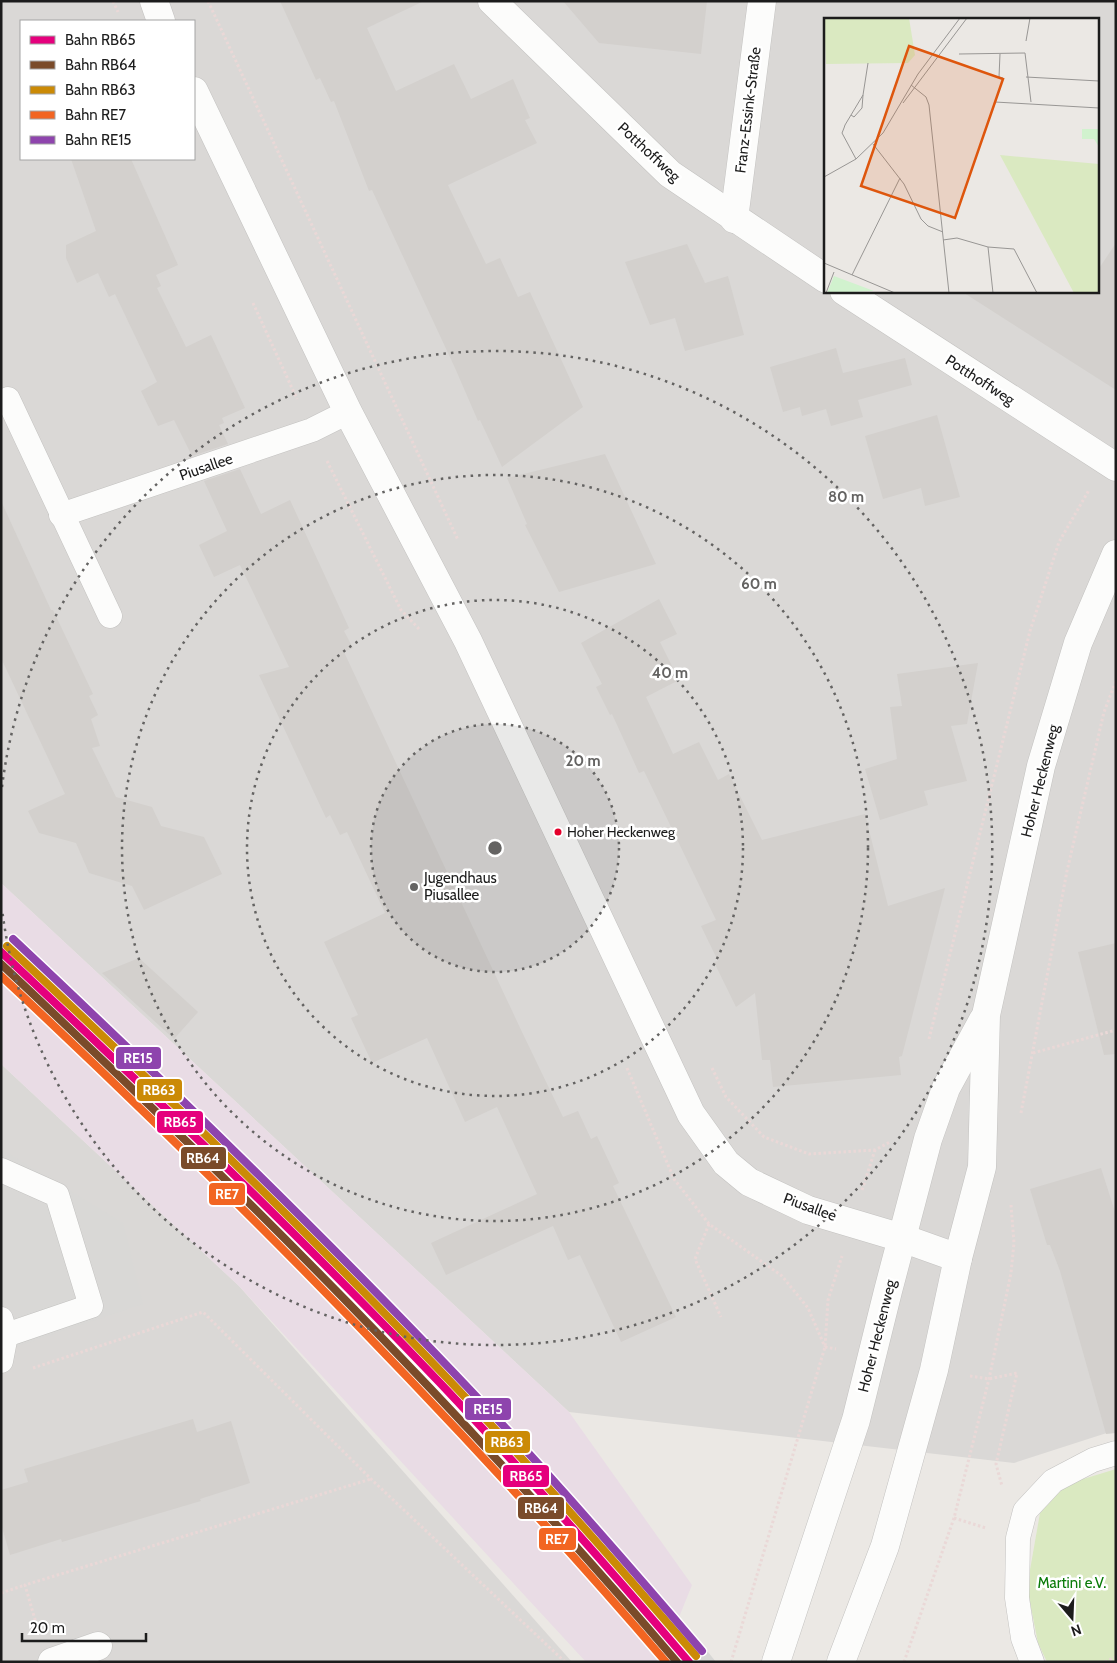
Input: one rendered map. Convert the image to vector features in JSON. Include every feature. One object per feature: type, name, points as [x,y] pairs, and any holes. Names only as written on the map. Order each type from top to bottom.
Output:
[{"type":"street","points":[[154,1],[161,20]]},
{"type":"street","name":"Potthoffweg","points":[[492,1],[670,174],[734,219],[824,278]]},
{"type":"street","name":"Franz-Essink-Straße","points":[[734,219],[762,1]]},
{"type":"street","name":"Piusallee","points":[[195,93],[348,412],[468,641],[691,1114],[726,1163],[749,1182],[808,1210],[902,1238],[958,1258]]},
{"type":"street","name":"Potthoffweg","points":[[846,292],[1111,464]]},
{"type":"street","name":"Hoher Heckenweg","points":[[841,1662],[888,1536],[932,1379],[958,1258],[982,1167],[986,1016],[1041,766],[1078,643],[1116,554]]},
{"type":"street","name":"Hoher Heckenweg","points":[[776,1662],[856,1420],[928,1139],[946,1088],[986,1016]]},
{"type":"street","points":[[52,1662],[98,1646]]},
{"type":"lane","points":[[8,399],[61,516],[110,616]]},
{"type":"lane","name":"Piusallee","points":[[61,516],[312,430],[348,412]]},
{"type":"lane","points":[[1,1170],[57,1195],[91,1306],[4,1327],[1,1361]]},
{"type":"lane","points":[[1032,1662],[1023,1638],[1017,1598],[1018,1538],[1025,1511],[1053,1481],[1093,1460],[1116,1453]]},
{"type":"path","points":[[208,1],[459,540]]},
{"type":"path","points":[[249,295],[312,430],[401,610],[421,631]]},
{"type":"path","points":[[928,1043],[1030,631],[1059,542],[1111,464]]},
{"type":"path","points":[[1021,1116],[1067,871],[1104,712],[1116,681]]},
{"type":"path","points":[[1033,1053],[1116,1030]]},
{"type":"path","points":[[708,1061],[726,1097],[764,1137],[809,1154],[874,1150],[896,1138]]},
{"type":"path","points":[[626,1066],[674,1179],[709,1224],[782,1276],[808,1308],[825,1347],[731,1662]]},
{"type":"path","points":[[904,1662],[954,1518],[989,1379],[1011,1273],[1014,1244],[1010,1199]]},
{"type":"path","points":[[709,1224],[696,1260],[721,1317]]},
{"type":"path","points":[[25,1371],[203,1312],[371,1479],[565,1662]]},
{"type":"path","points":[[989,1379],[1017,1373],[996,1464],[1004,1494],[1025,1511]]},
{"type":"path","points":[[1,1593],[371,1479]]},
{"type":"path","points":[[954,1518],[974,1524]]},
{"type":"path","points":[[25,1585],[39,1633]]},
{"type":"path","points":[[1105,1662],[1116,1657]]},
{"type":"shaded area","points":[[1,1],[1116,1],[1116,1430],[1014,1463],[569,1412],[1,883]]},
{"type":"shaded area","points":[[1,883],[569,1412],[692,1585],[661,1662],[586,1662],[239,1286],[1,1064]]},
{"type":"shaded area","points":[[1,1064],[239,1286],[572,1662],[1,1662]]},
{"type":"shaded area","points":[[1,1149],[123,1223],[143,1304],[1,1352]]},
{"type":"green space","name":"Martini e.V.","points":[[1116,1469],[1116,1662],[1047,1662],[1038,1643],[1027,1587],[1040,1513],[1067,1484]]},
{"type":"pier","points":[[684,1622],[716,1662],[669,1662]]},
{"type":"building","points":[[280,1],[424,1],[367,28],[396,91],[454,64],[471,99],[513,79],[530,118],[525,120],[537,143],[448,185],[486,264],[500,258],[518,297],[530,292],[583,407],[502,467],[480,420],[478,421],[372,190],[369,191],[334,101],[331,102],[320,78],[316,80]]},
{"type":"building","points":[[563,1],[707,1],[701,54],[599,43]]},
{"type":"building","points":[[71,160],[131,160],[178,265],[156,275],[161,286],[157,288],[186,347],[211,335],[245,408],[222,418],[224,423],[219,425],[228,444],[192,456],[174,420],[158,426],[141,391],[157,382],[115,294],[109,297],[98,273],[77,283],[66,258],[66,245],[96,231]]},
{"type":"building","points":[[1116,243],[1116,390],[963,292],[1100,292],[1100,267]]},
{"type":"building","points":[[687,244],[705,283],[728,276],[744,335],[685,351],[675,318],[650,325],[625,262]]},
{"type":"building","points":[[836,348],[843,373],[905,358],[912,385],[858,400],[863,417],[831,426],[826,409],[802,416],[800,407],[783,412],[770,367]]},
{"type":"building","points":[[937,415],[960,497],[925,506],[921,488],[883,499],[865,436]]},
{"type":"building","points":[[605,454],[656,564],[559,592],[525,525],[527,524],[507,478]]},
{"type":"building","points":[[240,469],[261,514],[290,500],[349,628],[344,631],[353,648],[344,652],[522,1032],[563,1117],[578,1111],[591,1139],[597,1136],[619,1183],[613,1186],[676,1317],[621,1342],[580,1255],[568,1260],[553,1226],[446,1275],[431,1243],[537,1194],[497,1107],[465,1122],[427,1038],[372,1063],[351,1018],[358,1015],[324,942],[385,913],[347,832],[340,835],[330,815],[326,818],[259,675],[289,667],[240,565],[214,577],[199,545],[227,531],[204,481]]},
{"type":"building","points":[[1,501],[51,610],[53,610],[93,694],[89,696],[98,715],[91,719],[100,746],[92,748],[116,797],[152,807],[161,826],[204,837],[222,874],[144,910],[132,886],[89,873],[76,843],[39,833],[28,811],[65,794],[1,658]]},
{"type":"building","points":[[659,599],[677,634],[660,642],[679,680],[646,697],[673,754],[699,742],[718,780],[729,774],[762,840],[865,814],[888,906],[945,888],[902,1056],[899,1057],[901,1075],[773,1087],[770,1060],[762,1060],[755,993],[736,1007],[714,962],[718,961],[701,926],[716,920],[644,771],[639,773],[612,714],[610,715],[596,687],[602,684],[581,643]]},
{"type":"building","points":[[978,663],[967,724],[951,726],[967,781],[924,791],[928,805],[880,820],[865,769],[897,759],[890,707],[902,706],[897,674]]},
{"type":"building","points":[[1116,943],[1116,1054],[1104,1055],[1078,952]]},
{"type":"building","points":[[139,958],[198,1012],[174,1039],[102,973]]},
{"type":"building","points":[[1101,1168],[1116,1215],[1116,1433],[1106,1434],[1060,1271],[1050,1245],[1047,1245],[1030,1189]]},
{"type":"building","points":[[193,1419],[197,1432],[231,1421],[250,1483],[200,1499],[201,1501],[62,1542],[61,1539],[10,1555],[1,1524],[1,1490],[28,1482],[24,1469]]},
{"type":"rail line","name":"RE15","points":[[13,939],[236,1152],[399,1316],[548,1475],[702,1651]]},
{"type":"rail line","name":"RB63","points":[[7,946],[230,1159],[393,1322],[542,1481],[696,1656]]},
{"type":"rail line","name":"RB65","points":[[1,952],[224,1165],[387,1328],[535,1486],[689,1662]]},
{"type":"rail line","name":"RB64","points":[[1,964],[177,1132],[349,1304],[516,1480],[677,1662]]},
{"type":"rail line","name":"RE7","points":[[1,976],[174,1141],[343,1310],[507,1483],[666,1662]]},
{"type":"place","name":"Hoher Heckenweg","points":[[558,832]]},
{"type":"place","name":"Jugendhaus Piusallee","points":[[414,887]]}]
